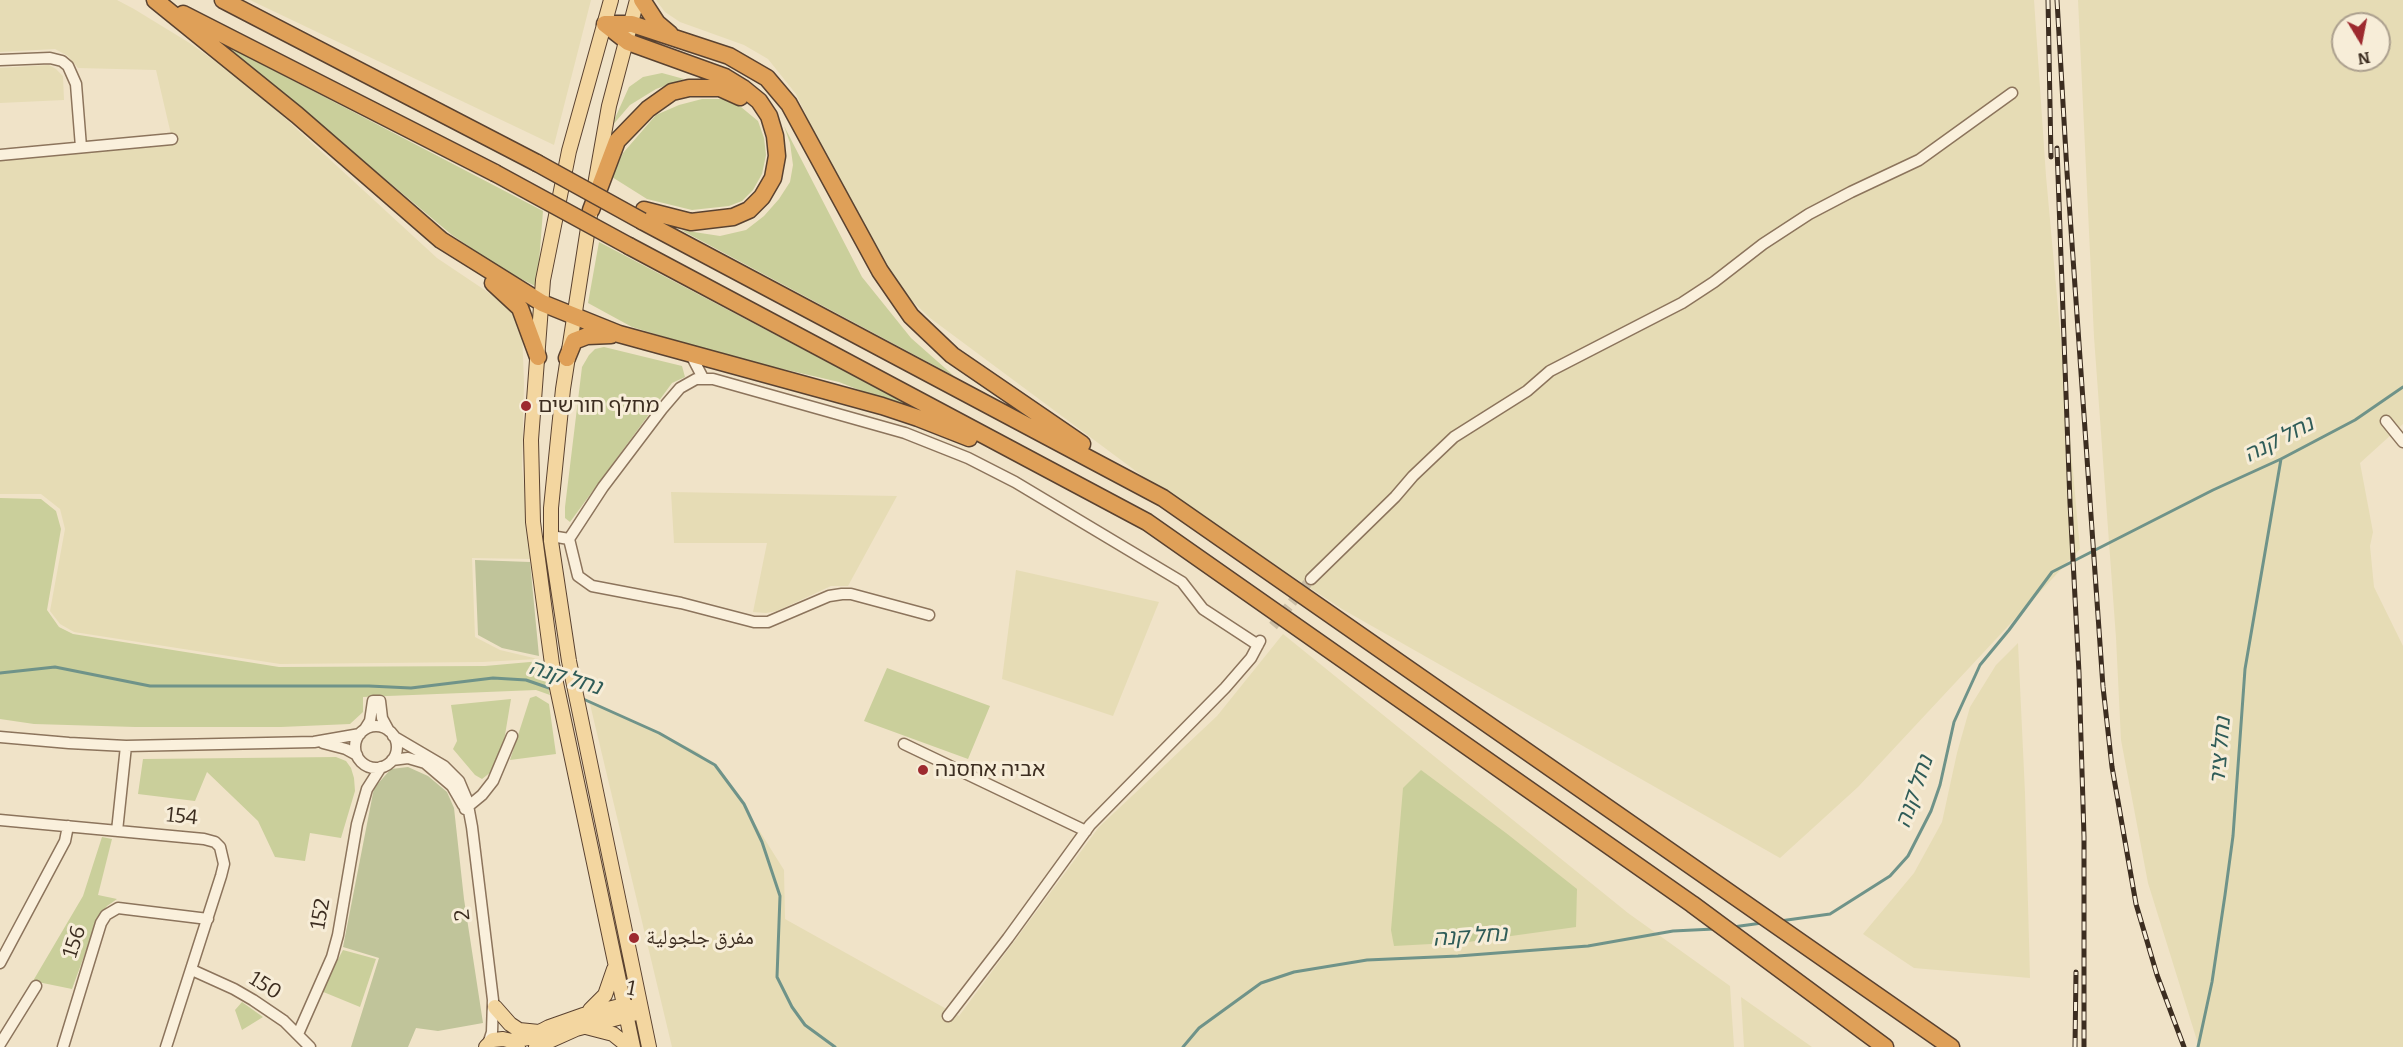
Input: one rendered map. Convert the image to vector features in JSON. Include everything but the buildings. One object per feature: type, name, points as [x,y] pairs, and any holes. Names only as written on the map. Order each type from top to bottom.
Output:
[{"type":"highway","points":[[155,0],[495,172],[629,246],[1147,522],[1692,904],[1885,1047]]},
{"type":"highway","points":[[155,0],[297,115],[441,240],[502,289],[520,308],[538,357]]},
{"type":"highway","points":[[223,0],[537,163],[643,215],[1163,498]]},
{"type":"highway","points":[[642,0],[657,23],[678,40]]},
{"type":"highway","points":[[605,24],[628,42],[725,77],[743,88],[759,101],[769,116],[775,136],[777,156],[773,178],[762,197],[749,210],[733,217],[691,222],[643,215]]},
{"type":"highway","points":[[605,24],[632,24],[729,56],[768,78],[806,134],[893,292],[911,316],[952,356],[1163,498],[1738,896],[1951,1047]]},
{"type":"highway","points":[[591,210],[617,141],[648,109],[672,92],[688,88],[713,87],[734,93],[757,110],[775,136]]},
{"type":"highway","points":[[441,240],[542,303],[573,317],[619,334],[918,418],[1001,452],[1147,522]]},
{"type":"highway","points":[[567,358],[574,341],[587,336],[619,334]]},
{"type":"main road","points":[[611,0],[569,151],[543,280],[531,440],[533,522],[552,664],[631,1047]]},
{"type":"main road","points":[[637,0],[628,42],[609,106],[573,317],[551,508],[551,536],[569,661],[649,1047]]},
{"type":"main road","points":[[615,961],[613,977],[605,995],[582,1021],[613,1034],[631,1047]]},
{"type":"main road","points":[[494,1003],[510,1024],[519,1030],[541,1032]]},
{"type":"main road","name":"1","points":[[487,1046],[500,1039],[513,1043],[541,1032],[582,1021],[625,1011],[641,1011]]},
{"type":"main road","name":"1","points":[[536,1047],[582,1021]]},
{"type":"street","points":[[0,60],[50,58],[62,61],[68,66],[76,84],[81,147]]},
{"type":"street","points":[[1311,579],[1454,437],[1527,391],[1550,371],[1682,303],[1809,214],[1919,160],[2012,93]]},
{"type":"street","points":[[0,155],[172,139]]},
{"type":"street","points":[[691,355],[703,378]]},
{"type":"street","points":[[929,615],[851,594],[842,594],[829,596],[768,622],[754,622],[681,603],[592,586],[578,576],[569,539],[603,487],[680,388],[696,379],[713,379],[905,433],[968,458],[1015,482],[1182,582],[1203,609],[1260,643],[1251,658],[1225,688],[1086,831],[948,1016]]},
{"type":"street","points":[[2386,421],[2403,442]]},
{"type":"street","points":[[551,536],[569,539]]},
{"type":"street","points":[[0,737],[126,746],[314,742],[334,745],[371,768],[381,767],[392,760],[396,751],[391,734],[382,718],[380,701],[373,701],[370,721],[355,744],[359,759]]},
{"type":"street","points":[[314,742],[378,727],[391,734]]},
{"type":"street","name":"2","points":[[391,734],[444,766],[459,781],[472,827],[494,1003],[492,1032],[487,1046]]},
{"type":"street","points":[[467,808],[493,781],[512,736]]},
{"type":"street","points":[[904,744],[1086,831]]},
{"type":"street","points":[[117,831],[126,746]]},
{"type":"street","name":"2","points":[[392,760],[408,758],[434,769],[452,786],[467,808]]},
{"type":"street","name":"152","points":[[297,1034],[332,957],[338,935],[352,846],[366,780],[359,759]]},
{"type":"street","name":"152","points":[[364,796],[381,767]]},
{"type":"street","name":"154","points":[[0,820],[204,838],[215,842],[220,847],[224,864],[166,1047]]},
{"type":"street","points":[[0,963],[65,841],[68,826]]},
{"type":"street","name":"156","points":[[63,1047],[106,915],[118,908],[208,919]]},
{"type":"street","name":"150","points":[[192,970],[234,989],[284,1021],[310,1047]]},
{"type":"street","points":[[0,1044],[36,986]]},
{"type":"street","name":"2","points":[[494,1003],[513,1043]]},
{"type":"shaded area","points":[[0,0],[117,0],[134,9],[188,42],[250,86],[437,258],[510,307],[522,330],[524,382],[522,468],[532,559],[472,558],[475,637],[500,650],[538,659],[482,662],[280,664],[74,632],[60,624],[50,611],[65,529],[60,509],[41,494],[0,494],[0,161],[173,143],[156,70],[78,68],[68,56],[55,49],[0,52]]},
{"type":"shaded area","points":[[250,0],[591,0],[554,145]]},
{"type":"shaded area","points":[[656,0],[2034,0],[2046,176],[2080,549],[1858,787],[1780,858],[1342,609],[1160,489],[930,318],[910,299],[887,271],[796,94],[768,59],[744,45],[680,22],[665,12]]},
{"type":"shaded area","points":[[2078,0],[2403,0],[2403,424],[2360,463],[2373,532],[2370,546],[2374,587],[2403,646],[2403,1047],[2199,1047],[2148,883],[2121,740],[2116,638],[2094,337]]},
{"type":"shaded area","points":[[49,65],[63,76],[64,100],[0,103],[0,68]]},
{"type":"shaded area","points":[[671,492],[897,496],[848,586],[831,586],[777,611],[766,613],[753,612],[767,543],[674,543]]},
{"type":"shaded area","points":[[1016,570],[1159,602],[1113,716],[1002,679]]},
{"type":"shaded area","points":[[1283,634],[1628,913],[1730,986],[1734,1047],[672,1047],[589,700],[698,752],[725,776],[784,870],[785,919],[959,1016],[1099,827],[1217,716]]},
{"type":"shaded area","points":[[2018,643],[2030,978],[1914,968],[1863,934],[1914,873],[1942,822],[1970,707],[1996,665]]},
{"type":"shaded area","points":[[1741,997],[1812,1047],[1744,1047]]},
{"type":"green space","points":[[225,45],[543,211],[537,287],[502,269],[452,235]]},
{"type":"green space","points":[[662,73],[684,79],[656,89],[630,105],[611,127],[629,87],[643,77]]},
{"type":"green space","points":[[702,99],[724,99],[741,107],[758,121],[764,138],[766,155],[762,174],[753,190],[742,201],[729,206],[692,210],[647,199],[612,177],[623,153],[656,115],[679,105]]},
{"type":"green space","points":[[784,126],[862,277],[911,338],[954,376],[681,230],[720,236],[746,230],[764,216],[790,182],[793,165],[790,143]]},
{"type":"green space","points":[[599,242],[945,424],[839,382],[731,357],[632,327],[588,303]]},
{"type":"green space","points":[[604,347],[682,366],[685,377],[672,383],[570,522],[565,518],[565,507],[582,367],[595,349]]},
{"type":"green space","points":[[0,498],[41,499],[56,511],[61,529],[47,610],[59,627],[73,634],[279,667],[485,666],[541,661],[550,695],[536,690],[363,697],[363,712],[350,724],[281,727],[135,727],[34,724],[0,719]]},
{"type":"green space","points":[[475,560],[530,562],[539,656],[502,648],[478,635]]},
{"type":"green space","points":[[887,668],[990,706],[968,759],[864,721]]},
{"type":"green space","points":[[536,696],[549,704],[556,754],[510,760],[530,698]]},
{"type":"green space","points":[[511,699],[504,741],[491,772],[482,779],[475,775],[453,749],[457,741],[451,705]]},
{"type":"green space","points":[[336,757],[346,761],[351,768],[355,791],[341,838],[310,833],[305,861],[275,857],[258,821],[207,772],[195,801],[138,794],[143,759]]},
{"type":"green space","points":[[408,767],[428,776],[447,792],[454,808],[464,899],[483,1023],[438,1031],[416,1028],[408,1047],[351,1047],[379,958],[343,947],[374,788],[391,769]]},
{"type":"green space","points":[[1421,770],[1577,889],[1576,927],[1468,942],[1394,946],[1391,930],[1403,788]]},
{"type":"green space","points":[[102,837],[112,839],[98,895],[117,899],[107,906],[98,918],[72,989],[33,981],[83,896]]},
{"type":"green space","points":[[343,950],[376,959],[360,1007],[321,991]]},
{"type":"green space","points":[[242,1002],[263,1017],[242,1030],[235,1010]]},
{"type":"waterway","name":"נחל קנה","points":[[1780,921],[1830,914],[1890,876],[1908,856],[1931,811],[1940,785],[1954,722],[1980,665],[2052,572],[2355,420],[2403,387]]},
{"type":"waterway","name":"נחל ציר","points":[[2198,1047],[2212,982],[2233,836],[2245,669],[2281,459]]},
{"type":"waterway","name":"נחל קנה","points":[[0,673],[55,667],[150,686],[411,688],[493,678],[526,680],[552,689]]},
{"type":"waterway","name":"נחל קנה","points":[[581,698],[659,733],[715,765],[744,804],[762,842],[780,896],[777,977],[792,1007],[805,1025],[835,1047]]},
{"type":"waterway","name":"נחל קנה","points":[[1733,927],[1762,923]]},
{"type":"waterway","name":"נחל קנה","points":[[1183,1047],[1199,1028],[1261,983],[1294,972],[1367,960],[1588,946],[1673,931],[1714,929]]},
{"type":"tunnel","points":[[1273,626],[1311,579]]},
{"type":"railway","points":[[2048,0],[2051,157]]},
{"type":"railway","points":[[2057,0],[2103,687],[2112,767],[2136,904],[2157,975],[2184,1047]]},
{"type":"railway","points":[[2057,148],[2084,837],[2084,1047]]},
{"type":"railway","points":[[2075,1047],[2076,972]]},
{"type":"place","name":"מחלף חורשים","points":[[526,406]]},
{"type":"place","name":"אביה אחסנה","points":[[923,770]]},
{"type":"place","name":"مفرق جلجولية","points":[[634,938]]}]
